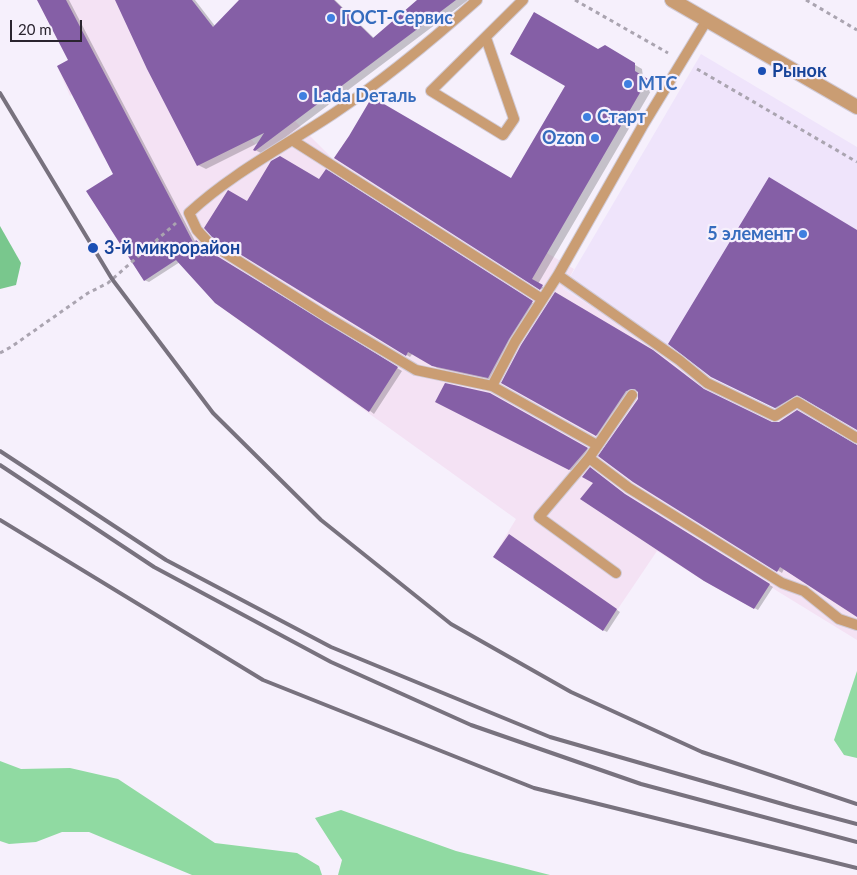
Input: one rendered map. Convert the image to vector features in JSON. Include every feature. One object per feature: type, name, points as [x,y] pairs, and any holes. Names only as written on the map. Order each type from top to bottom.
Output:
[{"type":"street","points":[[672,0],[857,107]]},
{"type":"lane","points":[[477,0],[439,34],[386,76],[226,183],[189,213],[197,230],[208,242],[327,318],[416,370],[492,386],[597,445]]},
{"type":"lane","points":[[486,38],[514,119],[503,135],[431,91],[523,0]]},
{"type":"lane","points":[[492,386],[514,342],[558,275],[642,127],[707,20]]},
{"type":"lane","points":[[292,140],[542,299]]},
{"type":"lane","points":[[558,275],[679,360],[707,383],[775,416],[797,402],[857,438]]},
{"type":"lane","points":[[616,573],[540,517],[590,458],[632,395]]},
{"type":"lane","points":[[590,458],[638,494],[782,583],[804,591],[839,619],[857,625]]},
{"type":"path","points":[[574,0],[857,162]]},
{"type":"path","points":[[806,0],[857,30]]},
{"type":"path","points":[[0,352],[11,347],[88,293],[108,283],[160,235],[189,213]]},
{"type":"shaded area","points":[[37,0],[142,0],[239,126],[259,148],[295,121],[333,159],[349,136],[574,269],[563,289],[781,419],[851,301],[857,304],[857,640],[769,586],[754,609],[704,581],[657,551],[603,631],[493,557],[516,519],[215,303],[113,154],[104,158],[83,118],[92,112],[80,89],[70,96],[57,66],[68,60]]},
{"type":"shaded area","points":[[701,54],[857,147],[857,304],[851,301],[781,419],[563,289]]},
{"type":"green space","points":[[0,226],[21,263],[16,285],[0,289]]},
{"type":"green space","points":[[857,671],[857,758],[844,755],[834,740]]},
{"type":"green space","points":[[0,761],[21,769],[70,768],[118,779],[215,843],[297,853],[319,866],[322,875],[192,875],[89,832],[62,832],[36,842],[9,844],[0,841]]},
{"type":"green space","points":[[341,810],[456,851],[550,875],[338,875],[342,860],[315,818]]},
{"type":"building","points":[[37,0],[66,0],[194,244],[196,240],[204,248],[398,367],[369,412],[215,303],[176,260],[144,281],[86,191],[113,174],[57,66],[68,60]]},
{"type":"building","points":[[115,0],[192,0],[213,27],[239,0],[334,0],[373,38],[417,0],[456,0],[255,151],[253,150],[264,133],[197,166],[147,69]]},
{"type":"building","name":"Старт","points":[[534,12],[598,49],[605,45],[635,63],[635,71],[648,79],[532,279],[543,285],[540,290],[334,158],[372,97],[511,178],[565,86],[510,54]]},
{"type":"building","points":[[280,156],[319,179],[326,169],[533,301],[509,339],[488,378],[432,366],[408,352],[406,356],[212,237],[204,228],[228,190],[247,201],[271,161]]},
{"type":"building","points":[[769,177],[857,230],[857,430],[797,395],[775,408],[711,377],[668,344]]},
{"type":"building","points":[[555,292],[653,350],[704,389],[772,422],[779,422],[797,410],[857,445],[857,617],[780,567],[777,572],[633,482],[598,456],[638,399],[638,392],[635,389],[626,391],[596,436],[501,383],[521,345]]},
{"type":"building","points":[[445,383],[490,393],[588,448],[569,470],[435,402]]},
{"type":"building","points":[[590,467],[625,494],[770,584],[754,609],[704,581],[580,499],[593,483],[582,477]]},
{"type":"building","points":[[509,534],[617,609],[603,631],[493,557]]},
{"type":"railway","points":[[0,93],[112,279],[213,413],[321,520],[451,624],[571,692],[702,752],[857,804]]},
{"type":"railway","points":[[0,451],[166,560],[331,647],[550,737],[857,824]]},
{"type":"railway","points":[[0,465],[154,567],[331,662],[471,725],[641,784],[857,842]]},
{"type":"railway","points":[[0,520],[263,680],[534,788],[857,868]]},
{"type":"place","name":"ГОСТ-Сервис","points":[[331,18]]},
{"type":"place","name":"Рынок","points":[[762,71]]},
{"type":"place","name":"МТС","points":[[628,84]]},
{"type":"place","name":"Lada Dеталь","points":[[303,96]]},
{"type":"place","name":"Старт","points":[[587,117]]},
{"type":"place","name":"Ozon","points":[[595,138]]},
{"type":"place","name":"5 элемент","points":[[803,234]]},
{"type":"place","name":"3-й микрорайон","points":[[93,248]]}]
